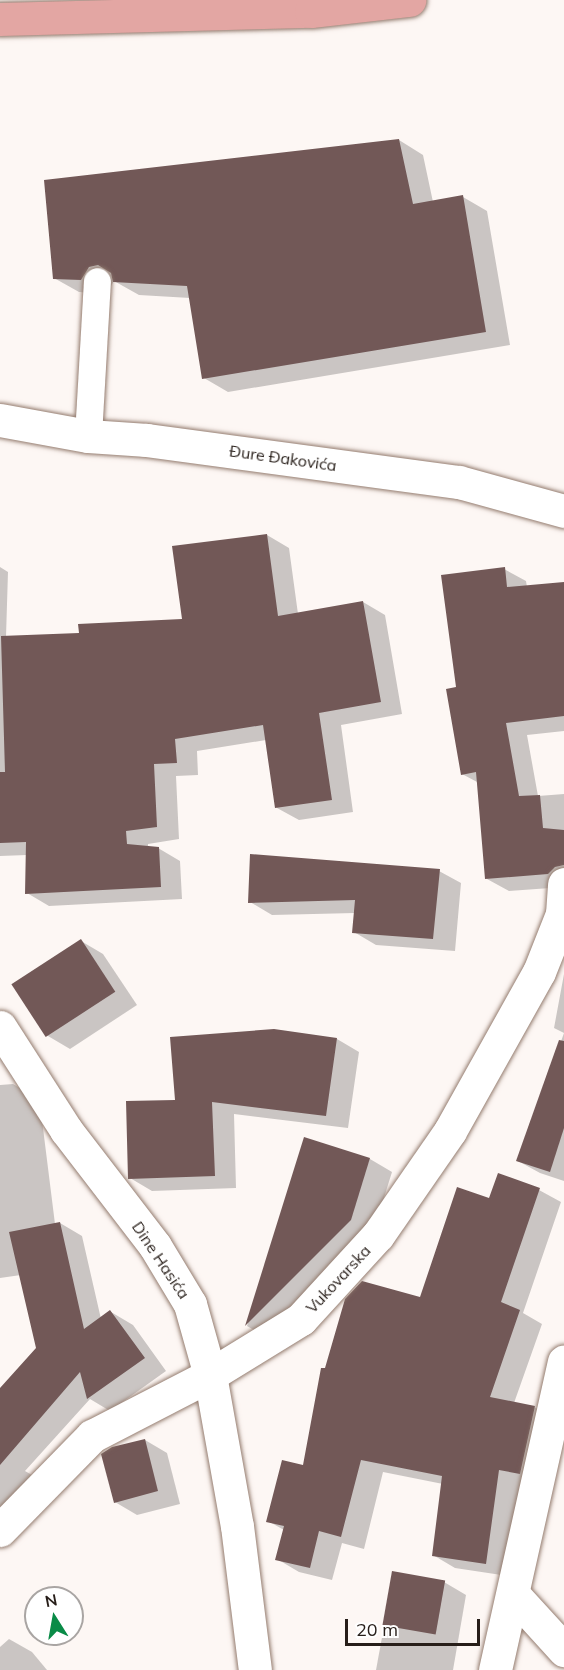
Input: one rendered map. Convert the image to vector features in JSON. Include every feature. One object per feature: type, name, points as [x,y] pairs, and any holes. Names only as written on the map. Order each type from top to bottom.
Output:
[{"type":"main road","points":[[0,19],[311,11],[409,0]]},
{"type":"street","name":"Đure Đakovića","points":[[0,420],[88,436],[147,440],[459,482],[564,511]]},
{"type":"street","name":"Vukovarska","points":[[210,1375],[301,1319],[378,1235],[450,1131],[539,972],[562,914],[564,884]]},
{"type":"street","name":"Dine Hasića","points":[[0,1028],[66,1130],[154,1246],[190,1304],[210,1375]]},
{"type":"street","points":[[495,1670],[564,1362]]},
{"type":"street","points":[[0,1530],[92,1436],[210,1375],[237,1526],[255,1670]]},
{"type":"street","points":[[513,1594],[564,1650]]},
{"type":"lane","points":[[88,436],[97,281]]},
{"type":"building","points":[[399,139],[413,204],[463,195],[486,332],[202,379],[187,286],[113,282],[111,273],[98,265],[89,267],[81,280],[53,279],[44,180]]},
{"type":"building","points":[[267,534],[278,616],[363,601],[381,702],[319,713],[332,800],[275,808],[263,725],[175,739],[177,763],[154,764],[157,827],[126,831],[127,844],[159,847],[161,887],[25,894],[26,842],[0,843],[0,772],[5,772],[1,636],[79,633],[78,624],[182,619],[172,546]]},
{"type":"building","points":[[505,567],[507,587],[564,582],[564,716],[506,723],[519,796],[540,795],[543,828],[564,830],[564,865],[555,867],[548,874],[485,879],[476,772],[461,775],[446,689],[456,687],[441,575]]},
{"type":"building","points":[[250,854],[440,869],[433,939],[352,933],[355,900],[248,903]]},
{"type":"building","points":[[81,939],[115,992],[46,1037],[11,984]]},
{"type":"building","points":[[274,1029],[337,1038],[326,1116],[212,1102],[215,1176],[128,1179],[126,1101],[175,1100],[170,1037]]},
{"type":"building","points":[[559,1040],[564,1041],[564,1128],[550,1172],[516,1161]]},
{"type":"building","points":[[304,1137],[370,1158],[351,1220],[245,1326]]},
{"type":"building","points":[[498,1173],[540,1188],[501,1302],[520,1310],[490,1397],[535,1406],[520,1474],[499,1470],[486,1564],[432,1556],[442,1476],[361,1460],[341,1537],[319,1531],[310,1568],[275,1560],[284,1526],[266,1522],[282,1460],[303,1465],[321,1368],[325,1368],[345,1299],[362,1281],[420,1297],[457,1187],[489,1198]]},
{"type":"building","points":[[60,1222],[84,1329],[110,1310],[145,1358],[87,1399],[80,1372],[0,1465],[0,1388],[36,1348],[9,1232]]},
{"type":"building","points":[[145,1439],[158,1491],[114,1503],[101,1454],[112,1447]]},
{"type":"building","points":[[392,1571],[445,1580],[436,1635],[382,1625]]}]
